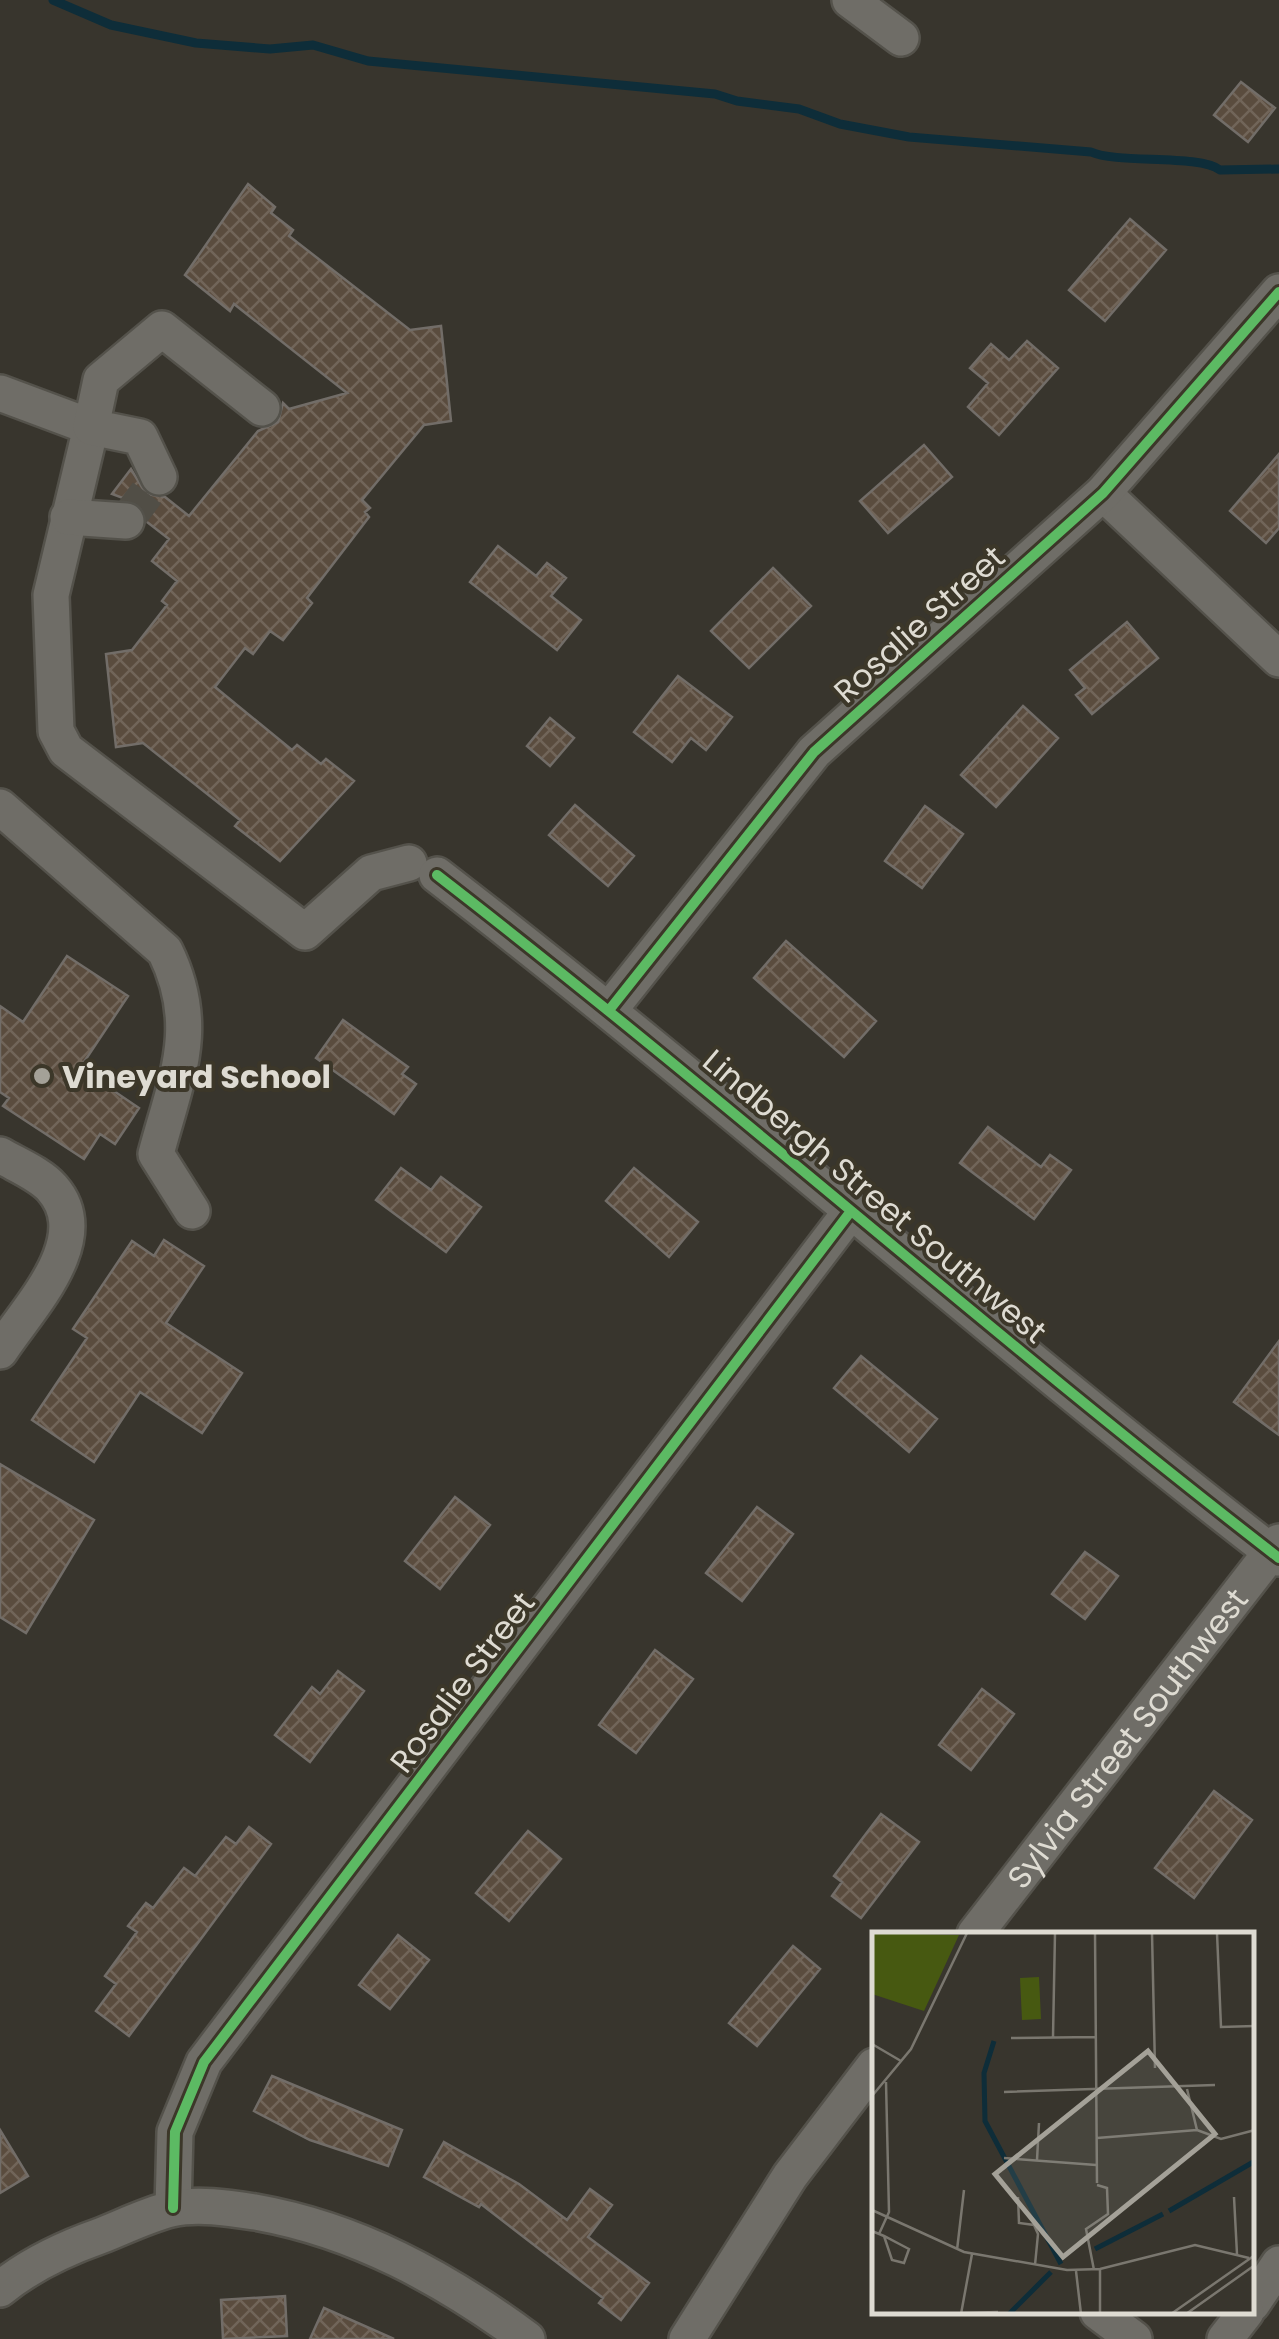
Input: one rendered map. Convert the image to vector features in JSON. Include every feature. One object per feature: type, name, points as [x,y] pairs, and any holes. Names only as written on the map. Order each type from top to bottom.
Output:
[{"type":"street","points":[[850,0],[901,38]]},
{"type":"street","name":"Rosalie Street","points":[[610,1009],[814,752],[1103,493],[1279,292]]},
{"type":"street","points":[[126,521],[68,517],[101,380],[162,329],[262,408]]},
{"type":"street","points":[[0,393],[91,427],[140,438],[159,477]]},
{"type":"street","points":[[1103,493],[1279,658]]},
{"type":"street","name":"Lindbergh Street Southwest","points":[[68,517],[51,595],[56,731],[66,750],[305,932],[371,873],[423,869],[610,1009],[851,1212],[1276,1550]]},
{"type":"street","points":[[0,807],[165,951],[178,979],[186,1040],[156,1154],[192,1211]]},
{"type":"street","points":[[0,1154],[52,1188],[67,1220],[64,1253],[0,1350]]},
{"type":"street","name":"Rosalie Street","points":[[173,2208],[175,2132],[204,2062],[851,1212]]},
{"type":"street","name":"Sylvia Street Southwest","points":[[977,1932],[1276,1550]]},
{"type":"street","points":[[687,2339],[790,2176],[872,2069]]},
{"type":"street","points":[[0,2289],[15,2276],[86,2241],[173,2208],[226,2208],[305,2221],[366,2241],[481,2305],[527,2339]]},
{"type":"street","points":[[1254,2301],[1279,2264]]},
{"type":"street","points":[[1101,2314],[1134,2339]]},
{"type":"street","points":[[1225,2339],[1244,2314]]},
{"type":"building","points":[[1241,82],[1275,108],[1248,142],[1214,115]]},
{"type":"building","points":[[248,184],[275,207],[271,213],[293,230],[289,236],[410,330],[441,326],[451,421],[424,425],[362,500],[370,508],[365,512],[369,517],[307,598],[312,603],[283,640],[270,631],[253,654],[245,648],[215,687],[292,750],[297,745],[321,764],[326,759],[354,781],[280,861],[235,826],[240,820],[143,743],[116,747],[106,654],[132,650],[167,605],[162,601],[177,581],[152,561],[169,539],[147,522],[139,504],[112,494],[131,469],[146,494],[165,497],[189,516],[258,431],[278,422],[283,403],[289,409],[347,393],[234,304],[230,311],[185,275]]},
{"type":"building","points":[[1130,219],[1166,250],[1105,321],[1069,290]]},
{"type":"building","points":[[1027,341],[1058,368],[999,435],[968,407],[988,383],[970,368],[991,344],[1009,360]]},
{"type":"building","points":[[924,445],[952,477],[888,533],[860,501]]},
{"type":"building","points":[[1279,454],[1279,528],[1266,543],[1230,511]]},
{"type":"building","points":[[498,546],[536,576],[547,563],[566,578],[551,596],[581,620],[557,650],[470,582]]},
{"type":"building","points":[[773,568],[811,606],[749,668],[711,631]]},
{"type":"building","points":[[1127,622],[1158,658],[1092,714],[1076,695],[1085,688],[1070,670]]},
{"type":"building","points":[[678,676],[732,717],[706,750],[691,738],[672,762],[634,732]]},
{"type":"building","points":[[1023,706],[1058,738],[996,807],[961,775]]},
{"type":"building","points":[[550,718],[574,738],[550,766],[527,746]]},
{"type":"building","points":[[575,805],[634,856],[608,886],[549,835]]},
{"type":"building","points":[[925,806],[963,834],[922,888],[885,861]]},
{"type":"building","points":[[786,941],[876,1021],[844,1057],[754,978]]},
{"type":"building","points":[[67,956],[128,996],[80,1068],[139,1108],[115,1144],[100,1134],[84,1159],[3,1106],[9,1098],[0,1092],[0,1006],[23,1022]]},
{"type":"building","points":[[343,1020],[408,1067],[402,1074],[416,1084],[394,1114],[316,1058]]},
{"type":"building","points":[[988,1127],[1041,1167],[1050,1155],[1071,1170],[1034,1219],[960,1163]]},
{"type":"building","points":[[401,1168],[431,1190],[441,1177],[481,1207],[446,1252],[376,1200]]},
{"type":"building","points":[[634,1168],[698,1222],[669,1257],[606,1201]]},
{"type":"building","points":[[164,1240],[204,1266],[166,1323],[242,1373],[202,1433],[140,1392],[94,1462],[32,1420],[87,1338],[73,1329],[132,1241],[154,1256]]},
{"type":"building","points":[[1279,1341],[1279,1435],[1234,1402]]},
{"type":"building","points":[[861,1356],[937,1419],[909,1452],[834,1388]]},
{"type":"building","points":[[0,1464],[94,1520],[26,1633],[0,1617]]},
{"type":"building","points":[[455,1497],[490,1525],[440,1589],[405,1561]]},
{"type":"building","points":[[757,1507],[793,1534],[742,1601],[706,1573]]},
{"type":"building","points":[[1085,1552],[1118,1576],[1085,1619],[1052,1594]]},
{"type":"building","points":[[655,1650],[693,1679],[636,1753],[599,1725]]},
{"type":"building","points":[[338,1671],[364,1691],[310,1762],[275,1735],[312,1687],[320,1694]]},
{"type":"building","points":[[982,1689],[1014,1714],[971,1770],[939,1745]]},
{"type":"building","points":[[1214,1791],[1252,1820],[1194,1898],[1155,1868]]},
{"type":"building","points":[[881,1814],[919,1842],[861,1918],[832,1896],[842,1882],[834,1876]]},
{"type":"building","points":[[249,1827],[271,1844],[129,2036],[96,2011],[116,1984],[105,1976],[137,1932],[128,1926],[146,1903],[153,1908],[184,1868],[195,1876],[226,1837],[236,1844]]},
{"type":"building","points":[[528,1831],[561,1859],[509,1921],[476,1893]]},
{"type":"building","points":[[398,1935],[429,1960],[390,2009],[359,1985]]},
{"type":"building","points":[[793,1946],[820,1969],[757,2046],[729,2023]]},
{"type":"building","points":[[272,2076],[402,2130],[388,2166],[310,2140],[254,2111]]},
{"type":"building","points":[[0,2130],[28,2176],[0,2193]]},
{"type":"building","points":[[444,2142],[519,2184],[567,2220],[590,2189],[612,2205],[588,2237],[649,2283],[621,2320],[599,2303],[603,2298],[481,2204],[479,2207],[424,2177]]},
{"type":"building","points":[[285,2296],[287,2336],[223,2339],[221,2300]]},
{"type":"building","points":[[324,2308],[394,2339],[310,2339]]},
{"type":"waterway","points":[[53,0],[111,25],[196,43],[270,49],[313,45],[368,61],[715,94],[737,101],[799,109],[840,124],[909,137],[1195,162],[1220,170],[1279,169]]},
{"type":"tunnel","points":[[126,521],[159,477]]},
{"type":"cycle path","points":[[610,1009],[814,752],[1103,493],[1279,292]]},
{"type":"cycle path","points":[[437,875],[1279,1558]]},
{"type":"cycle path","points":[[173,2208],[175,2132],[204,2062],[851,1211]]},
{"type":"place","name":"Vineyard School","points":[[42,1076]]}]
